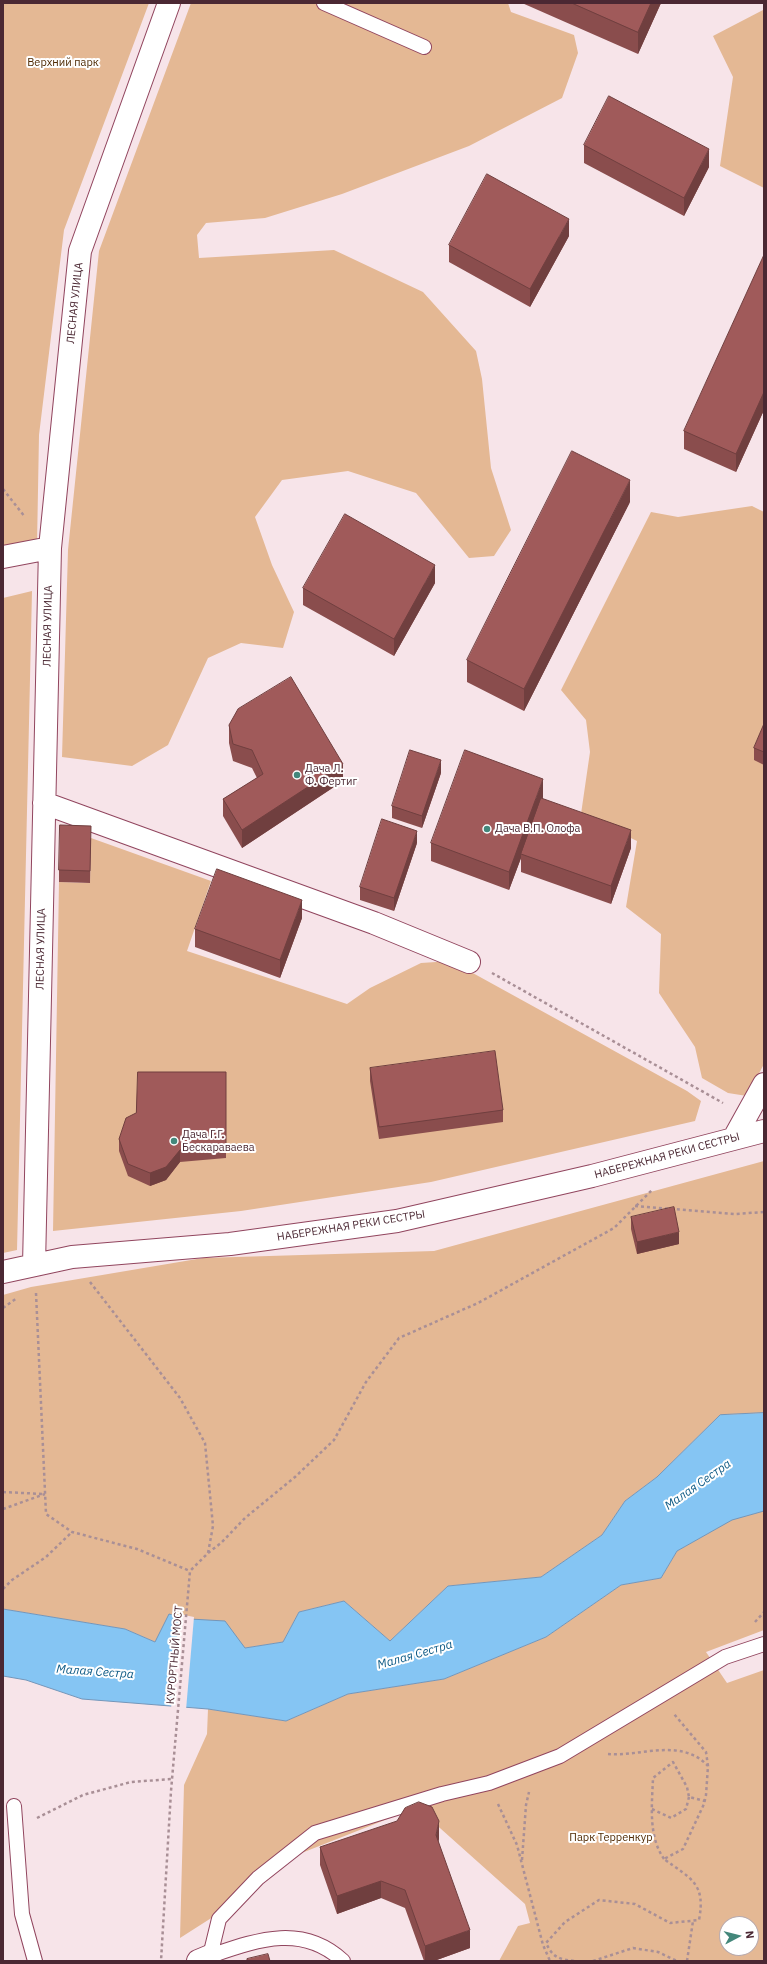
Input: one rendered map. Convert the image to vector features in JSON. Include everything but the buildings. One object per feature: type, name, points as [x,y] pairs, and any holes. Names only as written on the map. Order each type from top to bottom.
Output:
[{"type":"street","name":"ЛЕСНАЯ УЛИЦА","points":[[34,1265],[50,548],[80,251],[169,3]]},
{"type":"street","points":[[3,557],[50,548]]},
{"type":"street","points":[[44,803],[374,924],[469,962]]},
{"type":"street","points":[[734,1138],[764,1084]]},
{"type":"street","name":"НАБЕРЕЖНАЯ РЕКИ СЕСТРЫ","points":[[3,1272],[72,1257],[230,1244],[397,1221],[592,1176],[764,1131]]},
{"type":"lane","points":[[324,3],[424,47]]},
{"type":"lane","points":[[204,1959],[219,1919],[258,1878],[315,1833],[442,1794],[488,1783],[562,1755],[725,1657],[764,1644]]},
{"type":"lane","points":[[14,1806],[22,1914],[35,1961]]},
{"type":"lane","points":[[204,1959],[242,1945],[283,1936],[315,1942],[343,1961]]},
{"type":"path","points":[[490,973],[746,1116]]},
{"type":"path","points":[[34,1265],[46,1514],[72,1532],[137,1549],[190,1571],[208,1553],[221,1543],[245,1518],[295,1477],[334,1440],[366,1382],[399,1338],[478,1303],[614,1228],[656,1186]]},
{"type":"path","points":[[635,1206],[735,1214],[764,1212]]},
{"type":"path","points":[[72,1257],[180,1398],[205,1443],[213,1526],[208,1553]]},
{"type":"path","points":[[3,1492],[45,1494]]},
{"type":"path","points":[[3,1509],[45,1494]]},
{"type":"path","points":[[3,1589],[12,1580],[46,1557],[72,1532]]},
{"type":"path","name":"КУРОРТНЫЙ МОСТ","points":[[161,1961],[172,1778],[190,1571]]},
{"type":"path","points":[[659,1697],[706,1752],[708,1766],[705,1801],[683,1849],[664,1859]]},
{"type":"path","points":[[604,1754],[641,1751],[684,1751],[703,1761],[708,1766]]},
{"type":"path","points":[[522,1863],[526,1805],[530,1787],[546,1761]]},
{"type":"path","points":[[545,1945],[565,1922],[599,1900],[635,1904],[670,1923],[699,1920],[702,1904],[700,1890],[686,1875],[664,1859],[658,1849],[653,1832],[652,1809],[653,1778],[673,1762],[687,1787],[688,1797],[686,1809],[671,1818],[652,1809]]},
{"type":"path","points":[[16,1829],[83,1795],[131,1782],[172,1778]]},
{"type":"path","points":[[488,1783],[517,1845],[550,1961]]},
{"type":"path","points":[[688,1797],[705,1801]]},
{"type":"path","points":[[687,1961],[693,1921]]},
{"type":"path","points":[[545,1945],[558,1959],[574,1961]]},
{"type":"path","points":[[593,1961],[633,1948],[658,1952],[677,1961]]},
{"type":"green space","name":"Верхний парк","points":[[3,3],[149,3],[64,230],[39,435],[37,545],[3,548]]},
{"type":"green space","points":[[191,3],[508,3],[511,12],[574,35],[578,53],[562,98],[469,146],[342,194],[265,218],[206,223],[197,235],[199,258],[334,250],[423,292],[476,351],[482,379],[491,468],[511,530],[494,556],[469,558],[416,493],[348,471],[282,480],[255,517],[272,565],[294,612],[283,648],[241,643],[208,658],[168,745],[132,766],[62,757],[68,550],[99,251]]},
{"type":"green space","points":[[764,7],[764,188],[720,166],[733,77],[713,36],[763,10]]},
{"type":"green space","points":[[752,506],[764,512],[764,1064],[747,1096],[728,1093],[702,1078],[695,1047],[659,993],[661,934],[626,907],[637,841],[581,814],[590,752],[586,720],[561,690],[651,512],[678,517]]},
{"type":"green space","points":[[32,591],[17,1250],[3,1253],[3,598]]},
{"type":"green space","points":[[91,838],[211,881],[187,951],[347,1004],[370,988],[421,963],[451,961],[687,1091],[701,1101],[695,1121],[431,1182],[241,1211],[53,1231],[59,882],[90,883]]},
{"type":"green space","points":[[764,1161],[764,1413],[720,1415],[657,1477],[625,1501],[602,1535],[541,1577],[448,1586],[390,1641],[344,1601],[299,1612],[283,1642],[245,1648],[155,1642],[125,1629],[3,1609],[3,1295],[31,1287],[203,1258],[434,1251]]},
{"type":"green space","name":"Парк Терренкур","points":[[764,1511],[764,1630],[706,1652],[727,1683],[764,1670],[764,1961],[499,1961],[518,1926],[530,1923],[525,1904],[422,1812],[400,1814],[284,1860],[216,1915],[180,1938],[184,1785],[207,1734],[208,1709],[286,1721],[348,1694],[444,1679],[546,1637],[621,1585],[661,1578],[677,1551],[732,1519]]},
{"type":"water","name":"Малая Сестра","points":[[764,1413],[764,1511],[732,1520],[677,1551],[661,1578],[621,1585],[546,1637],[444,1679],[348,1694],[286,1721],[208,1709],[82,1699],[26,1680],[3,1676],[3,1609],[125,1629],[155,1642],[169,1614],[190,1619],[225,1621],[245,1648],[283,1642],[299,1612],[344,1601],[390,1641],[448,1586],[541,1577],[602,1535],[625,1501],[657,1477],[720,1415]]},
{"type":"pier","points":[[179,1614],[194,1617],[186,1710],[171,1709]]},
{"type":"place","name":"Дача Л. Ф. Фертиг","points":[[297,775]]},
{"type":"place","name":"Дача В.П. Олофа","points":[[487,829]]},
{"type":"place","name":"Дача Г.Г. Бескараваева","points":[[174,1141]]}]
